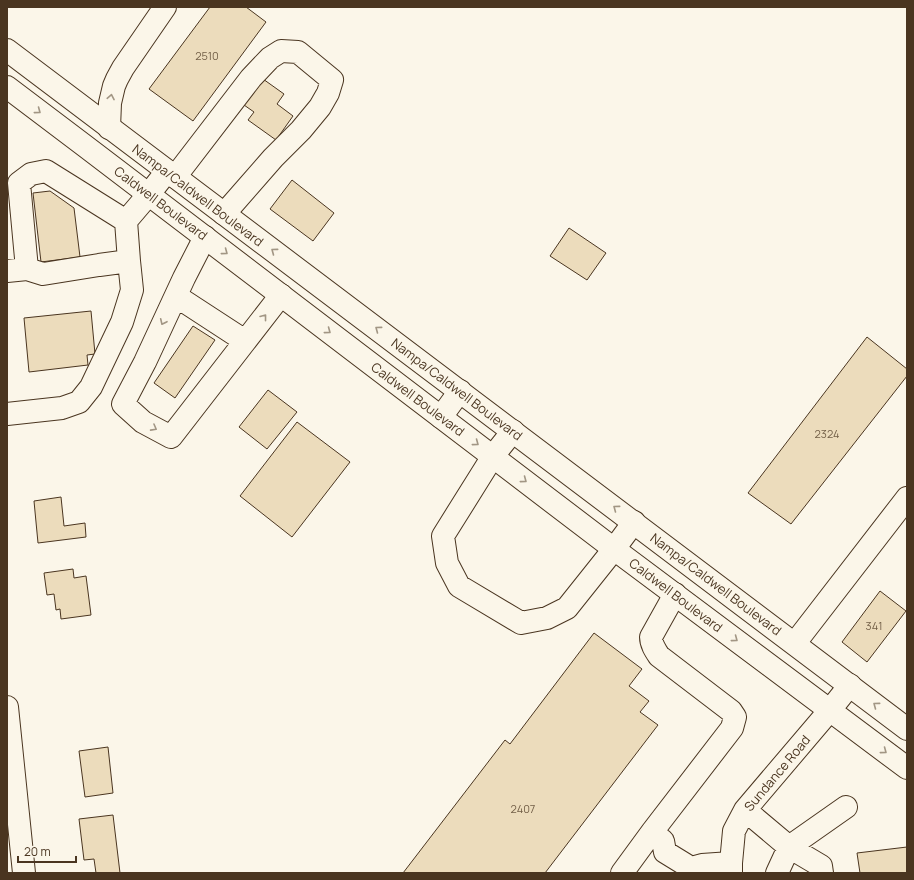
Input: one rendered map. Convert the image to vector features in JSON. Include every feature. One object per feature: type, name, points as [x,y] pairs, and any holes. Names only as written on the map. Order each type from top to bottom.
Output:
[{"type":"main road","points":[[109,128],[112,94],[117,79],[165,7]]},
{"type":"main road","name":"Nampa/Caldwell Boulevard","points":[[7,50],[907,728]]},
{"type":"main road","points":[[7,414],[62,408],[79,402],[92,387],[122,322],[132,290],[126,221],[149,194],[171,174],[251,78],[270,58],[281,51],[298,52],[332,80],[328,93],[320,107],[301,130],[273,158],[224,214]]},
{"type":"main road","name":"Caldwell Boulevard","points":[[7,87],[614,549],[830,710]]},
{"type":"main road","points":[[126,221],[46,171],[30,174],[19,183],[17,270],[43,274],[130,261]]},
{"type":"main road","points":[[205,237],[145,362],[123,404],[143,422],[171,437],[281,295]]},
{"type":"main road","points":[[176,296],[245,341]]},
{"type":"main road","points":[[441,417],[460,391]]},
{"type":"main road","points":[[513,431],[493,456],[443,536],[447,562],[459,586],[521,623],[547,618],[567,608],[634,522]]},
{"type":"main road","points":[[795,643],[907,498]]},
{"type":"main road","points":[[623,873],[658,837],[732,728],[735,717],[731,711],[659,656],[651,642],[651,637],[675,594]]},
{"type":"main road","name":"Sundance Road","points":[[731,868],[734,831],[745,810],[850,685]]},
{"type":"main road","points":[[7,707],[24,873]]},
{"type":"main road","points":[[830,710],[907,768]]},
{"type":"main road","points":[[777,873],[789,847],[846,807]]},
{"type":"main road","points":[[745,810],[789,847],[821,866],[822,873]]},
{"type":"main road","points":[[658,837],[665,852],[691,868],[702,865],[731,868]]},
{"type":"building","points":[[210,7],[246,7],[266,22],[193,121],[149,89]]},
{"type":"building","points":[[263,79],[284,94],[277,104],[293,116],[276,140],[248,120],[254,112],[244,105]]},
{"type":"building","points":[[292,180],[334,213],[313,241],[270,209]]},
{"type":"building","points":[[50,191],[74,208],[80,257],[41,262],[33,193]]},
{"type":"building","points":[[569,228],[606,253],[587,280],[550,256]]},
{"type":"building","points":[[91,311],[95,354],[87,355],[88,365],[29,372],[24,318]]},
{"type":"building","points":[[193,326],[215,340],[175,398],[154,383]]},
{"type":"building","points":[[867,337],[907,369],[907,376],[791,524],[748,493]]},
{"type":"building","points":[[268,390],[297,412],[267,449],[239,427]]},
{"type":"building","points":[[297,422],[350,462],[292,537],[240,496]]},
{"type":"building","points":[[61,497],[64,526],[85,523],[86,537],[38,543],[34,501]]},
{"type":"building","points":[[73,569],[74,578],[86,576],[91,615],[61,619],[60,609],[56,610],[54,594],[47,595],[44,573]]},
{"type":"building","points":[[880,591],[906,611],[867,662],[842,642]]},
{"type":"building","points":[[594,633],[642,669],[629,686],[649,701],[640,712],[658,725],[545,873],[403,873],[505,740],[510,744]]},
{"type":"building","points":[[108,747],[113,793],[85,797],[79,751]]},
{"type":"building","points":[[113,815],[120,873],[96,873],[94,859],[84,860],[79,819]]},
{"type":"building","points":[[907,847],[907,873],[860,873],[857,853]]}]
